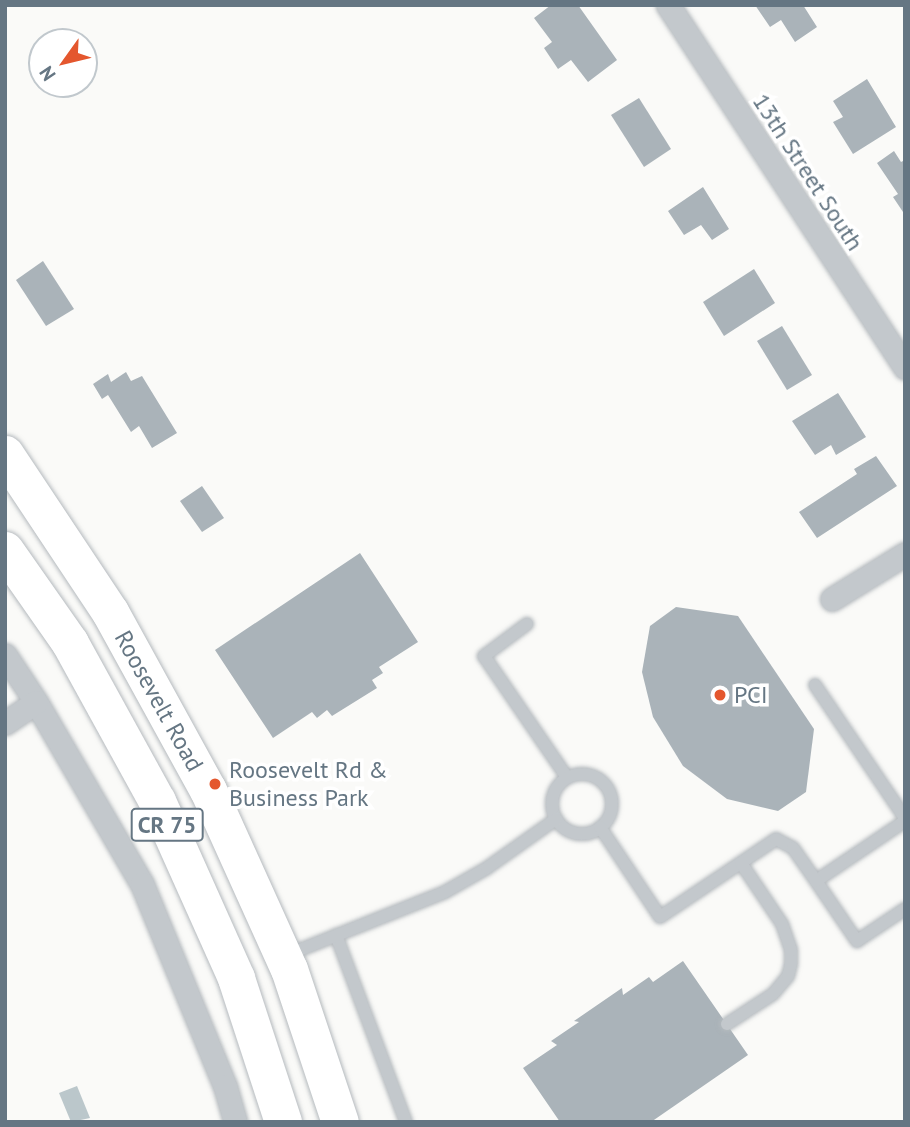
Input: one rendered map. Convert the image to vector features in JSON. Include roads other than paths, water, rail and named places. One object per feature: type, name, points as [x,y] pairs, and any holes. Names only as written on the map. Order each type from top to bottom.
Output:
[{"type":"main road","name":"Roosevelt Road","points":[[5,454],[110,612],[208,790],[284,957],[341,1122]]},
{"type":"main road","name":"Roosevelt Road","points":[[5,550],[70,643],[157,801],[236,978],[283,1122]]},
{"type":"street","name":"13th Street South","points":[[668,5],[905,367]]},
{"type":"street","points":[[832,599],[905,554]]},
{"type":"street","points":[[5,655],[36,702],[142,884],[225,1086],[235,1122]]},
{"type":"street","points":[[5,723],[36,702]]},
{"type":"lane","points":[[527,624],[484,656],[567,777]]},
{"type":"lane","points":[[816,685],[905,820],[816,881]]},
{"type":"lane","points":[[584,774],[601,780],[607,787],[611,795],[610,813],[600,827],[576,833],[556,819],[552,796],[567,777],[584,774]]},
{"type":"lane","points":[[284,957],[467,881],[556,819]]},
{"type":"lane","points":[[600,827],[660,917],[776,839],[793,849],[857,942],[905,909]]},
{"type":"lane","points":[[727,1024],[773,994],[788,976],[792,964],[789,943],[782,924],[741,863]]},
{"type":"lane","points":[[336,936],[406,1122]]},
{"type":"place","name":"PCI","points":[[720,695]]},
{"type":"place","name":"Roosevelt Rd & Business Park","points":[[215,784]]}]
